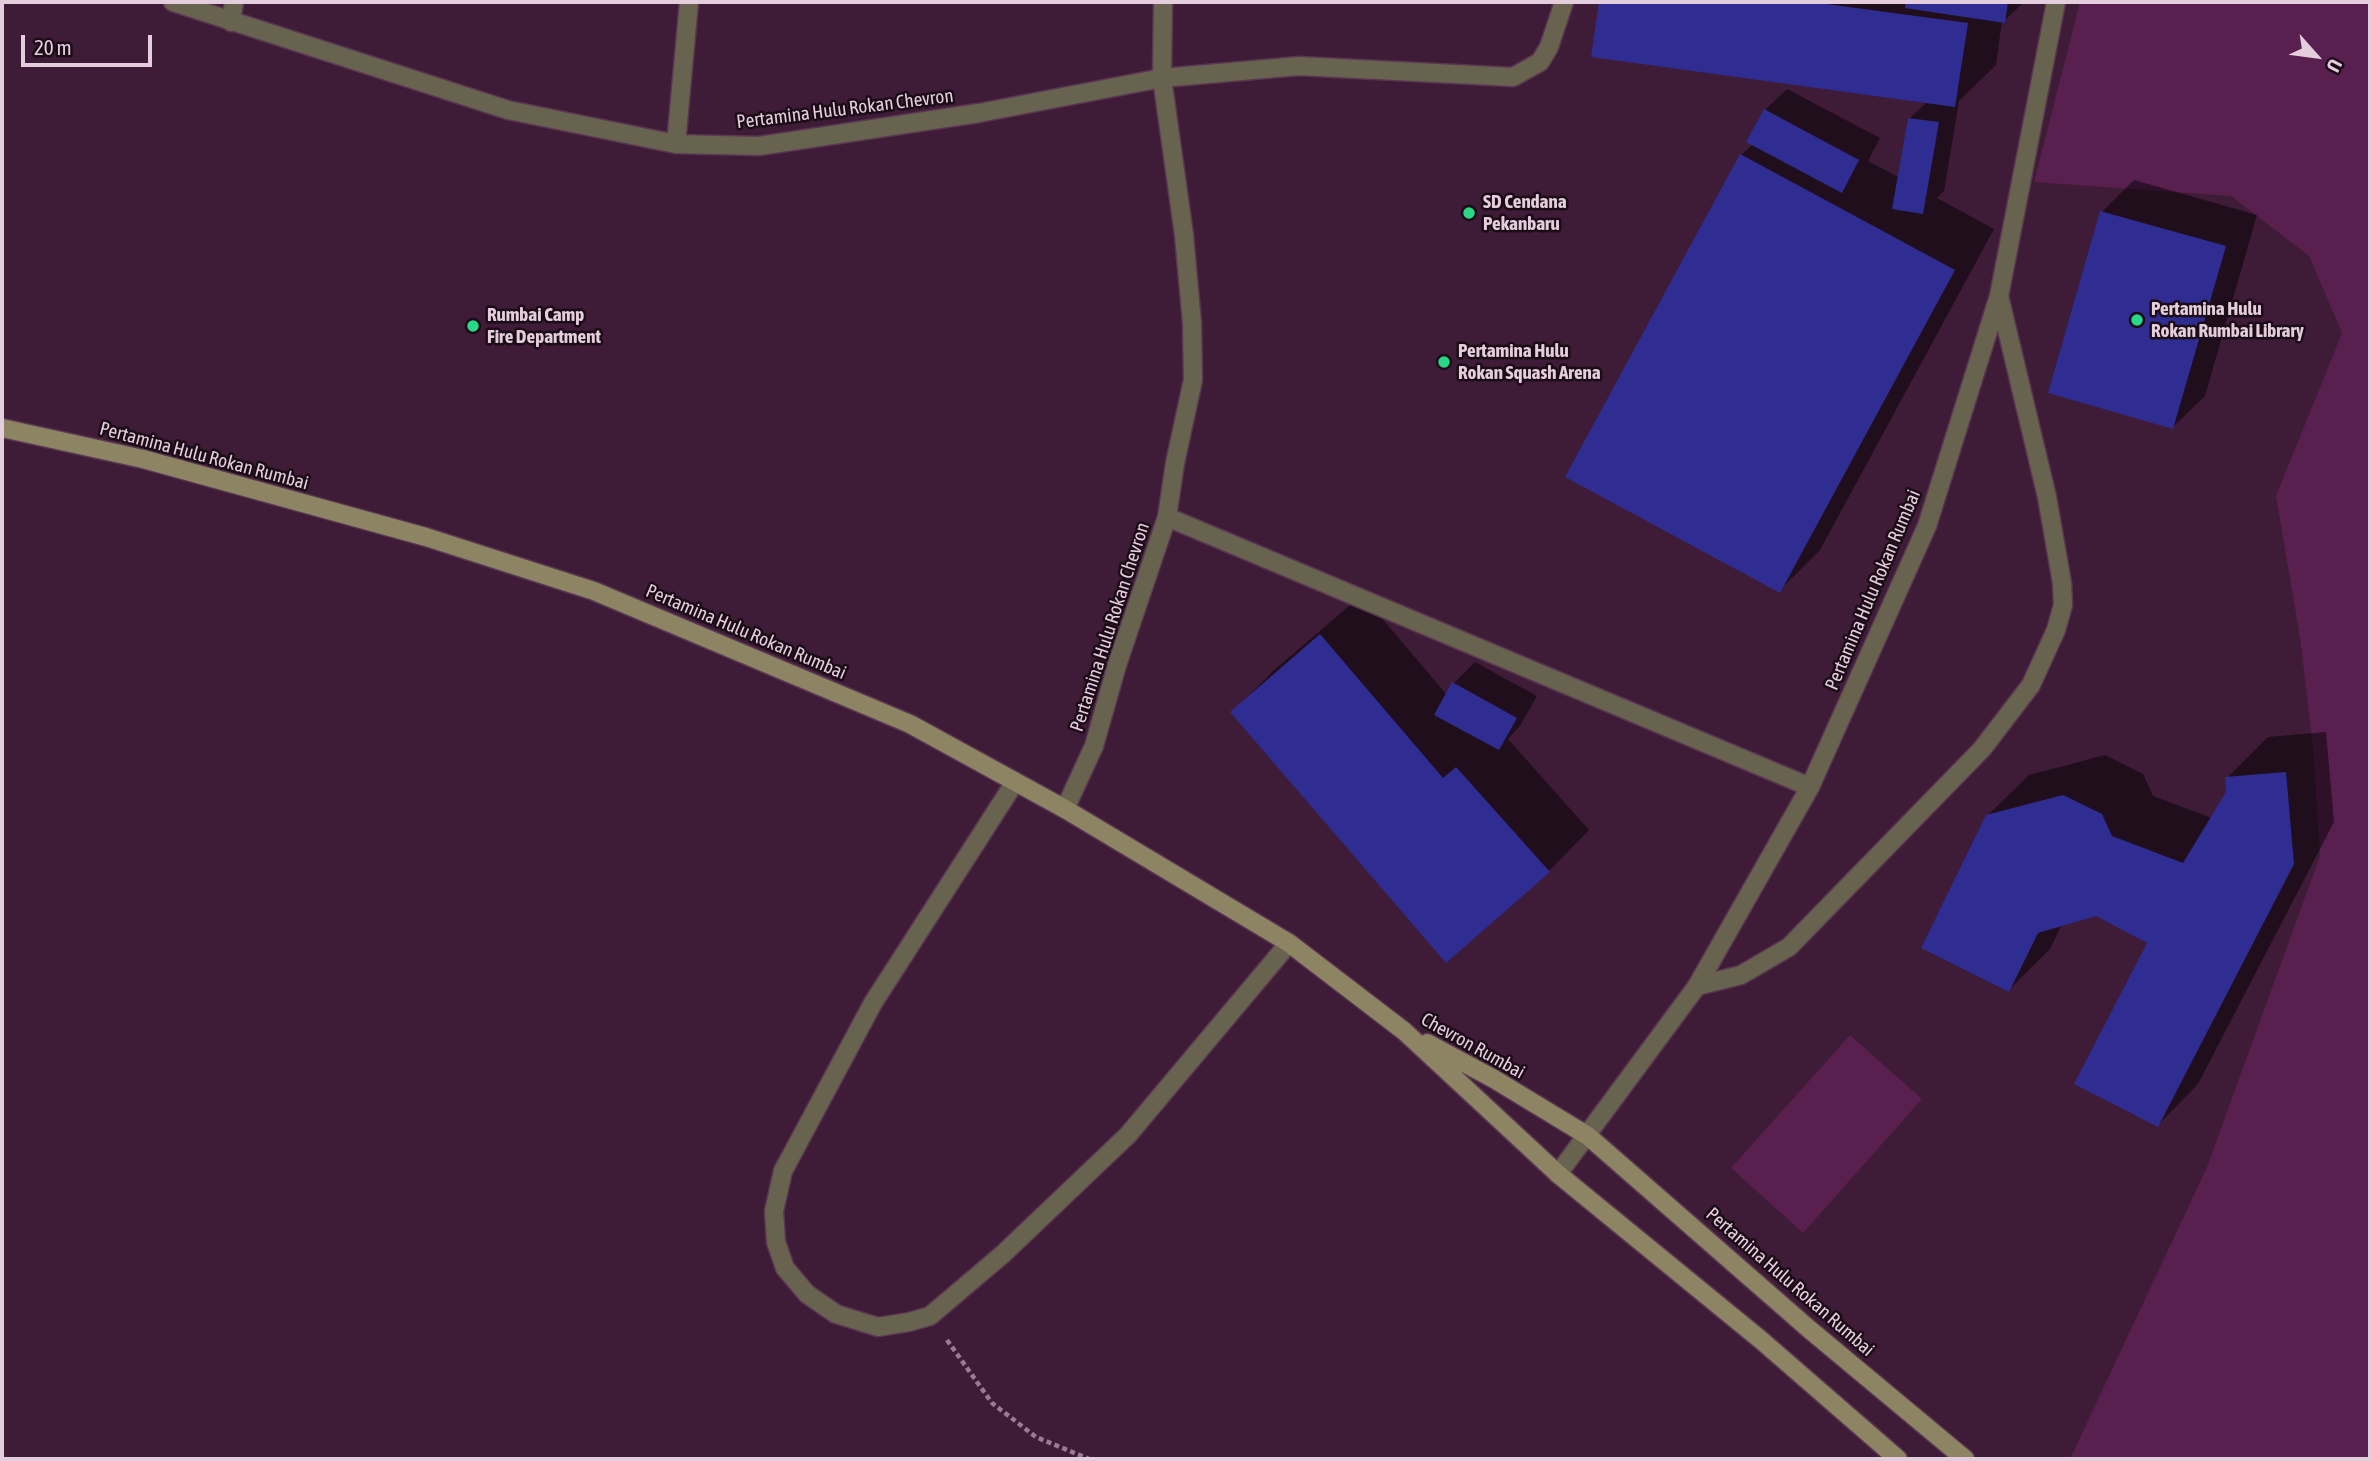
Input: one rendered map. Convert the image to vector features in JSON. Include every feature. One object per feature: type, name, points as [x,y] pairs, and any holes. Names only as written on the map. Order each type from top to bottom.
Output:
[{"type":"street","name":"Pertamina Hulu Rokan Chevron","points":[[173,2],[508,110],[676,144],[759,146],[979,113],[1162,78],[1299,66],[1513,77],[1540,62],[1549,47],[1564,2]]},
{"type":"street","points":[[231,22],[234,2]]},
{"type":"street","points":[[676,144],[689,2]]},
{"type":"street","name":"Pertamina Hulu Rokan Chevron","points":[[1065,809],[1094,746],[1117,665],[1167,517],[1175,463],[1193,380],[1192,323],[1184,235],[1162,78],[1163,2]]},
{"type":"street","name":"Pertamina Hulu Rokan Rumbai","points":[[1558,1174],[1697,986],[1810,787],[1927,526],[1999,296],[2056,2]]},
{"type":"street","points":[[1697,986],[1741,975],[1789,947],[1982,749],[2031,685],[2056,630],[2063,605],[2062,583],[2047,497],[1999,296]]},
{"type":"street","name":"Pertamina Hulu Rokan Rumbai","points":[[2,428],[143,459],[426,537],[594,591],[910,724],[1065,809],[1289,943],[1405,1031]]},
{"type":"street","points":[[1167,517],[1810,787]]},
{"type":"street","points":[[1015,782],[873,1003],[783,1171],[774,1210],[776,1242],[785,1268],[807,1294],[836,1314],[878,1327],[930,1317],[1003,1254],[1128,1135],[1289,943]]},
{"type":"street","name":"Chevron Rumbai","points":[[1405,1031],[1493,1079],[1588,1136]]},
{"type":"street","name":"Chevron Rumbai","points":[[1405,1031],[1558,1174]]},
{"type":"street","name":"Pertamina Hulu Rokan Rumbai","points":[[1588,1136],[1798,1320],[1965,1459]]},
{"type":"street","points":[[1558,1174],[1761,1340],[1898,1459]]},
{"type":"path","points":[[930,1317],[992,1403],[1036,1437],[1089,1459]]},
{"type":"shaded area","points":[[2080,2],[2370,2],[2370,1459],[2070,1459],[2207,1167],[2320,856],[2313,746],[2300,638],[2276,496],[2342,333],[2309,256],[2231,196],[2034,182]]},
{"type":"shaded area","points":[[1850,1035],[1922,1099],[1803,1233],[1731,1168]]},
{"type":"building","points":[[1599,2],[1811,2],[1968,23],[1955,107],[1591,57]]},
{"type":"building","points":[[1906,2],[2008,2],[2005,23],[1905,8]]},
{"type":"building","points":[[1764,109],[1859,160],[1842,193],[1746,142]]},
{"type":"building","points":[[1908,118],[1939,122],[1923,214],[1892,209]]},
{"type":"building","points":[[1740,154],[1955,270],[1780,593],[1565,477]]},
{"type":"building","name":"Pertamina Hulu Rokan Rumbai Library","points":[[2100,211],[2226,246],[2173,429],[2048,393]]},
{"type":"building","points":[[1320,634],[1443,778],[1456,767],[1550,872],[1446,963],[1230,712]]},
{"type":"building","points":[[1452,682],[1517,718],[1499,750],[1434,715]]},
{"type":"building","points":[[2286,772],[2294,864],[2158,1127],[2074,1084],[2147,943],[2096,916],[2038,933],[2009,992],[1921,948],[1986,815],[2063,795],[2102,814],[2112,836],[2183,863],[2226,792],[2225,777]]},
{"type":"place","name":"SD Cendana Pekanbaru","points":[[1469,213]]},
{"type":"place","name":"Pertamina Hulu Rokan Rumbai Library","points":[[2137,320]]},
{"type":"place","name":"Rumbai Camp Fire Department","points":[[473,326]]},
{"type":"place","name":"Pertamina Hulu Rokan Squash Arena","points":[[1444,362]]}]
